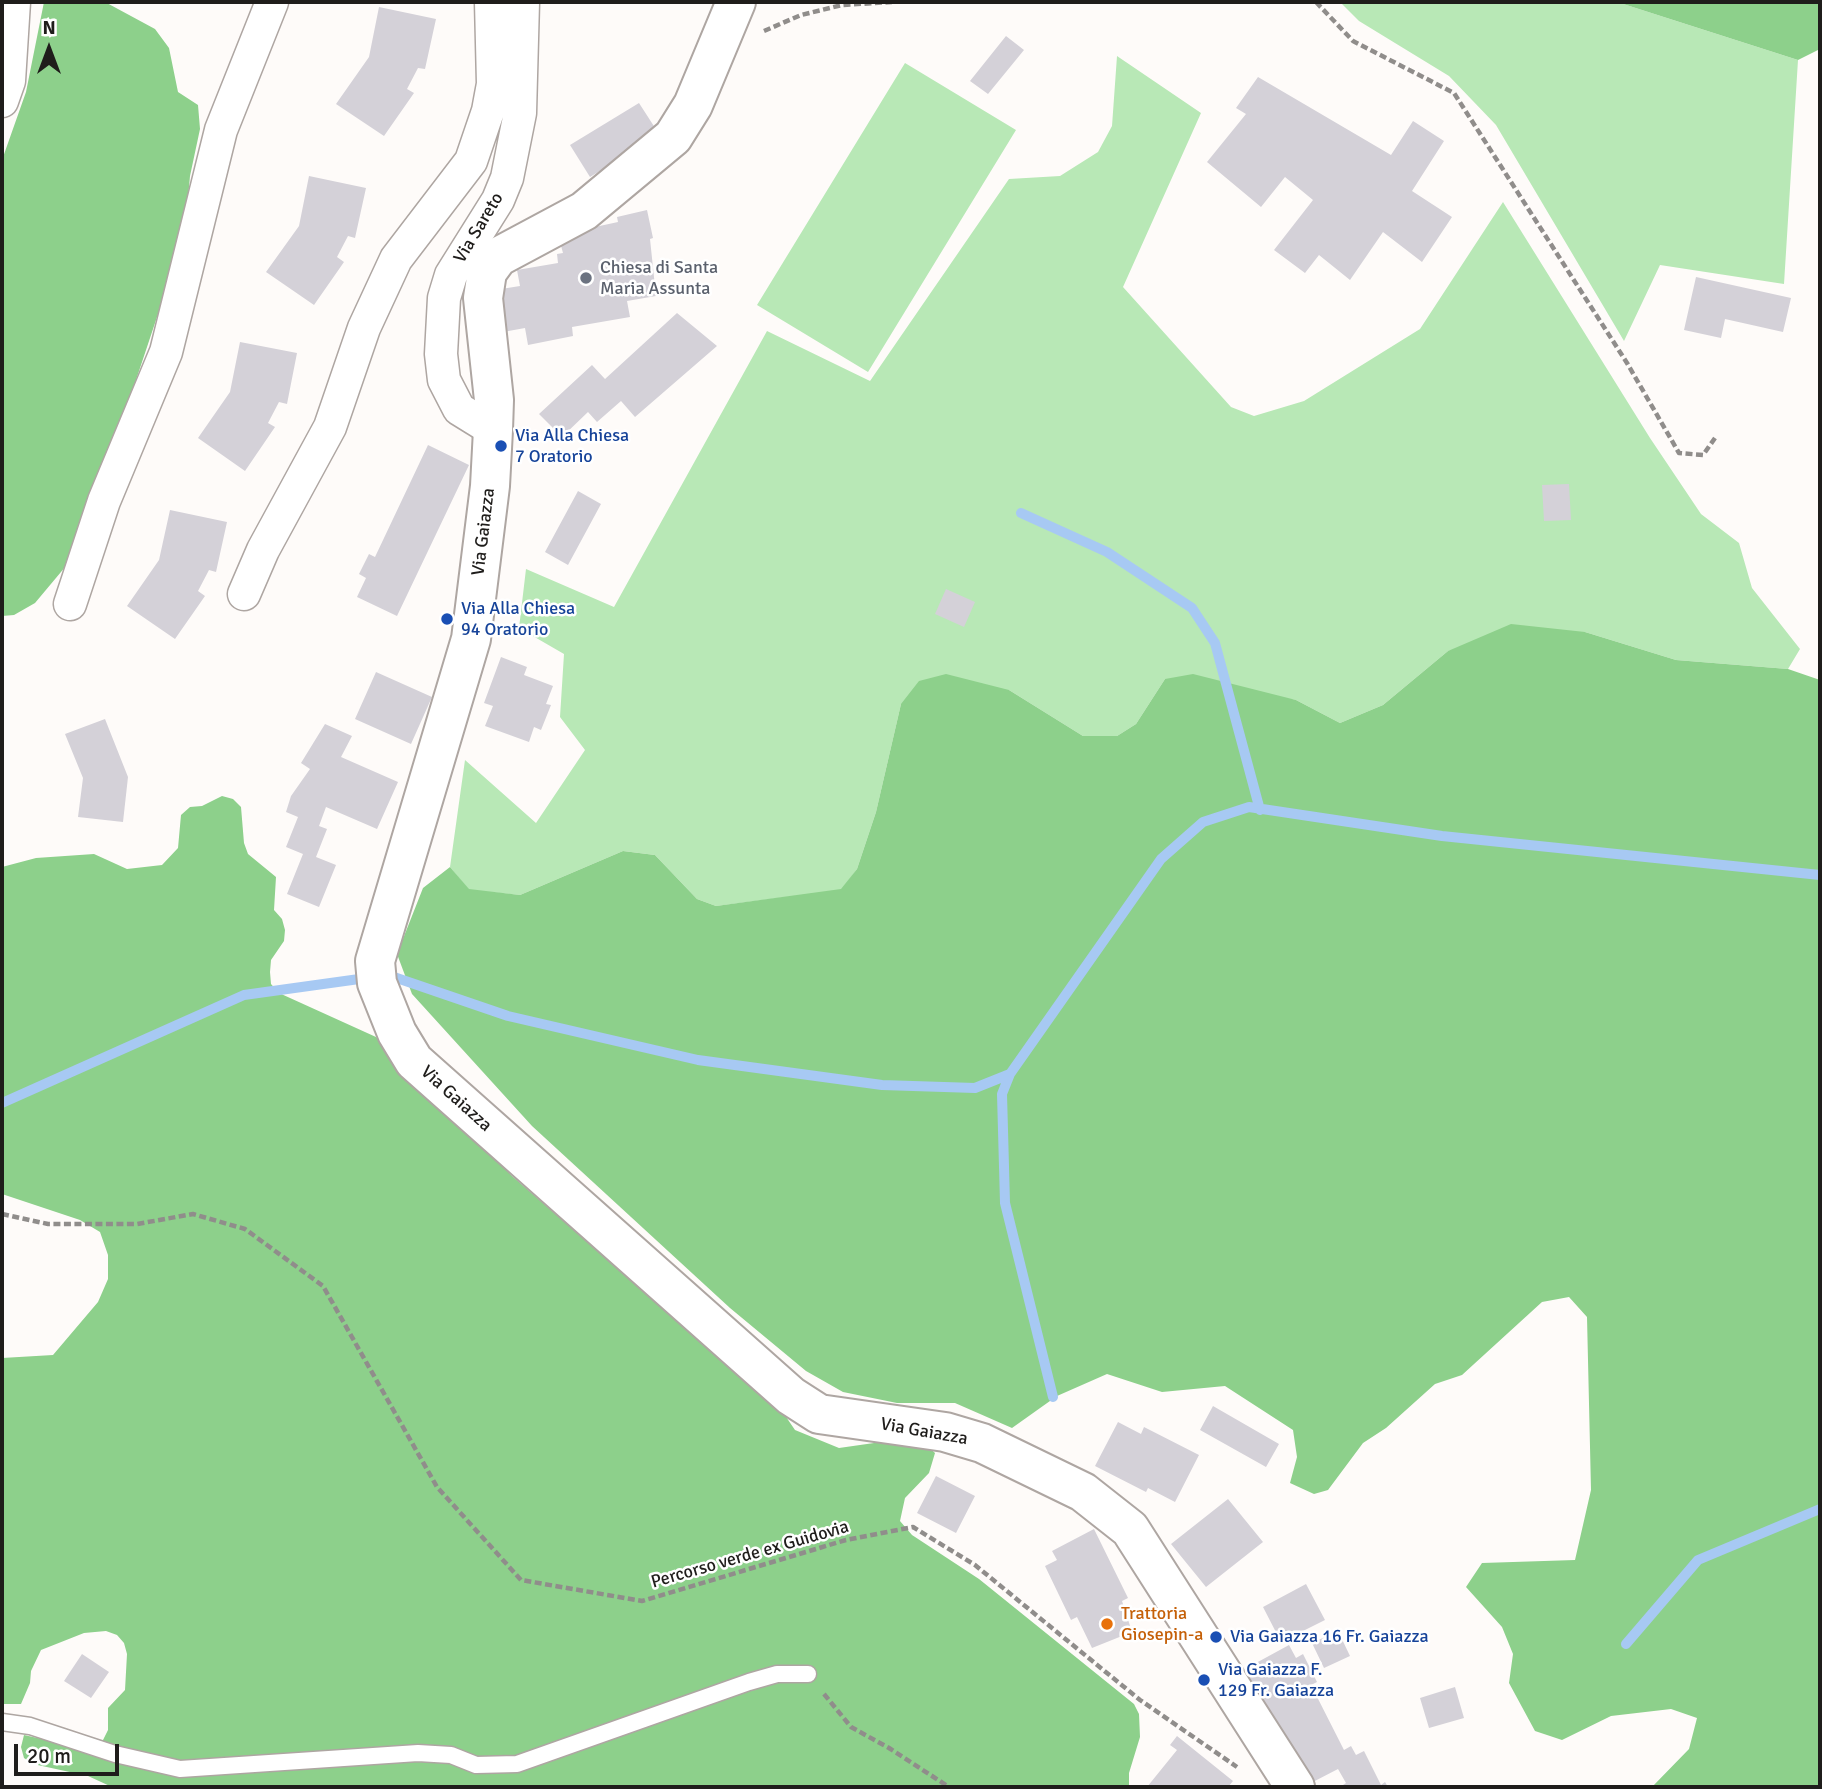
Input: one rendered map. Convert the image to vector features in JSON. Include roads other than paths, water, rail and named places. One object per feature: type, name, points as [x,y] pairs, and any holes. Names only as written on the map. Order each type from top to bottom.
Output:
[{"type":"main road","name":"Via Gaiazza","points":[[736,2],[693,105],[673,137],[584,211],[498,257],[483,284],[494,400],[493,430],[490,486],[471,639],[375,961],[377,983],[397,1033],[414,1062],[791,1396],[819,1414],[945,1432],[982,1443],[1083,1492],[1130,1529],[1295,1787]]},
{"type":"street","points":[[2,101],[9,80],[14,2]]},
{"type":"street","points":[[70,604],[104,501],[166,352],[221,130],[272,2]]},
{"type":"street","points":[[244,594],[263,550],[326,436],[364,328],[396,260],[471,161],[488,111],[493,84],[495,59],[491,2]]},
{"type":"street","name":"Via Sareto","points":[[493,430],[459,409],[444,380],[441,354],[444,298],[456,264],[498,200],[507,178],[520,113],[523,2]]},
{"type":"lane","points":[[2,1722],[30,1726],[116,1754],[180,1769],[407,1753],[451,1755],[476,1765],[517,1765],[749,1682],[777,1674],[808,1674]]},
{"type":"waterway","points":[[1021,513],[1107,552],[1192,608],[1215,643],[1260,810]]},
{"type":"waterway","points":[[2,1103],[244,995],[388,975],[508,1016],[698,1060],[882,1085],[975,1088],[1010,1074],[1161,859],[1203,822],[1249,807],[1442,836],[1820,875]]},
{"type":"waterway","points":[[1010,1074],[1002,1094],[1005,1203],[1053,1397]]},
{"type":"waterway","points":[[1626,1644],[1698,1560],[1820,1509]]},
{"type":"place","name":"Chiesa di Santa Maria Assunta","points":[[586,278]]},
{"type":"place","name":"Via Alla Chiesa 7 Oratorio","points":[[501,446]]},
{"type":"place","name":"Via Alla Chiesa 94 Oratorio","points":[[447,619]]},
{"type":"place","name":"Trattoria Giosepin-a","points":[[1107,1624]]},
{"type":"place","name":"Via Gaiazza 16 Fr. Gaiazza","points":[[1216,1637]]},
{"type":"place","name":"Via Gaiazza F. 129 Fr. Gaiazza","points":[[1204,1680]]}]
